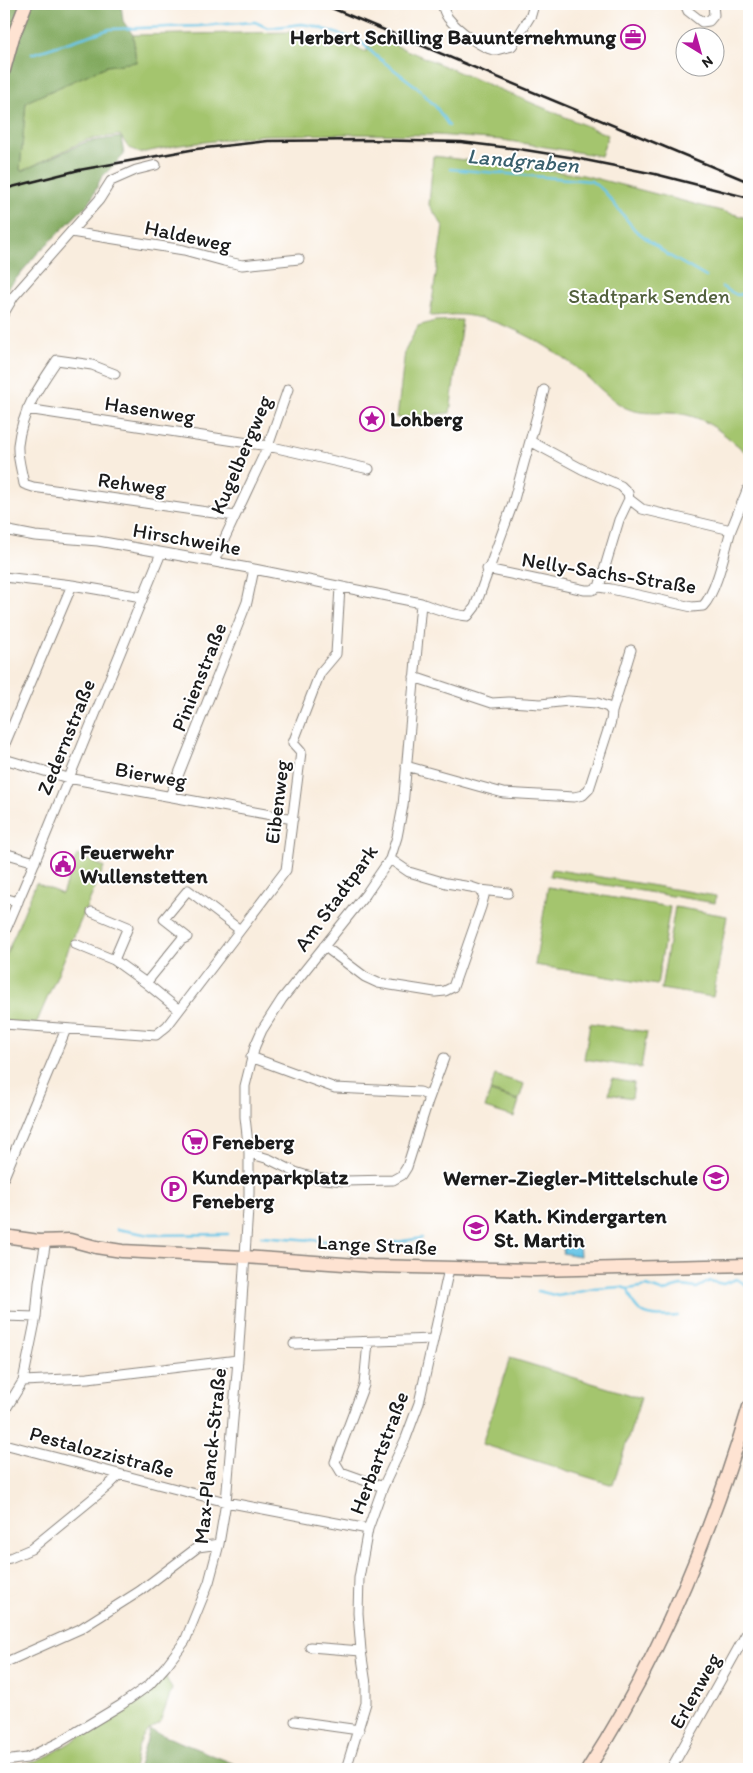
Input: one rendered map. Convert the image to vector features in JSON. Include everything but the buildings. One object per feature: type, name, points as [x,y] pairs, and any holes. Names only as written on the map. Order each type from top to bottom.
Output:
[{"type":"street","points":[[4,70],[13,37],[26,4]]},
{"type":"street","points":[[442,4],[447,17],[453,24],[473,39],[495,50],[512,46],[531,15],[533,8],[531,4]]},
{"type":"street","points":[[685,4],[688,11],[702,22],[709,21],[714,16],[713,4]]},
{"type":"street","points":[[4,313],[14,296],[100,200],[111,182],[136,170],[156,165]]},
{"type":"street","name":"Haldeweg","points":[[71,232],[184,250],[224,262],[242,265],[298,259]]},
{"type":"street","points":[[27,409],[57,360],[92,365],[116,374]]},
{"type":"street","name":"Kugelbergweg","points":[[214,562],[268,446],[288,389]]},
{"type":"street","name":"Nelly-Sachs-Straße","points":[[421,603],[438,610],[468,616],[475,606],[487,569],[513,503],[544,390]]},
{"type":"street","name":"Hasenweg","points":[[27,409],[268,446],[369,469]]},
{"type":"street","name":"Rehweg","points":[[27,409],[18,447],[24,484],[33,487],[235,516]]},
{"type":"street","points":[[530,441],[582,470],[621,486],[628,493],[629,499],[619,520],[599,587]]},
{"type":"street","name":"Nelly-Sachs-Straße","points":[[487,569],[585,590],[599,587],[692,607],[703,606],[713,590],[731,530],[748,488]]},
{"type":"street","points":[[629,499],[642,509],[731,530]]},
{"type":"street","name":"Hirschweihe","points":[[4,530],[35,536],[98,541],[161,552],[421,603]]},
{"type":"street","name":"Zedernstraße","points":[[4,934],[161,552]]},
{"type":"street","name":"Pinienstraße","points":[[170,796],[248,602],[254,569]]},
{"type":"street","points":[[4,577],[72,584],[142,598]]},
{"type":"street","points":[[4,746],[72,584]]},
{"type":"street","name":"Eibenweg","points":[[66,1029],[156,1035],[167,1026],[286,870],[301,752],[293,742],[320,673],[336,654],[340,586]]},
{"type":"street","name":"Am Stadtpark","points":[[245,1257],[249,1154],[244,1086],[251,1057],[262,1030],[278,1005],[366,894],[390,859],[397,838],[403,806],[421,603]]},
{"type":"street","points":[[406,766],[503,793],[583,796],[589,788],[611,721],[631,650]]},
{"type":"street","points":[[414,677],[492,703],[597,703],[608,707],[612,712]]},
{"type":"street","name":"Bierweg","points":[[4,760],[68,778],[293,819]]},
{"type":"street","points":[[4,853],[35,862]]},
{"type":"street","points":[[390,859],[409,872],[425,878],[480,890],[508,893]]},
{"type":"street","points":[[146,983],[181,940],[187,937],[164,919],[188,890],[240,930]]},
{"type":"street","points":[[324,946],[364,977],[378,983],[435,992],[445,991],[453,987],[458,976],[484,896],[480,890]]},
{"type":"street","points":[[4,898],[18,902]]},
{"type":"street","points":[[92,912],[128,927],[114,960]]},
{"type":"street","points":[[75,944],[114,960],[179,1010]]},
{"type":"street","points":[[4,1024],[66,1029],[4,1177]]},
{"type":"street","points":[[251,1057],[335,1088],[420,1092],[427,1095],[428,1101]]},
{"type":"street","points":[[249,1154],[269,1159],[295,1172],[314,1178],[345,1181],[394,1180],[402,1175],[407,1167],[444,1058]]},
{"type":"street","name":"Lange Straße","points":[[4,1236],[32,1240],[70,1240],[102,1248],[135,1252],[449,1269],[587,1269],[749,1265]]},
{"type":"street","points":[[4,1412],[23,1381],[36,1318],[46,1240]]},
{"type":"street","name":"Max-Planck-Straße","points":[[4,1761],[27,1758],[58,1743],[121,1705],[149,1685],[185,1640],[209,1582],[219,1544],[226,1502],[245,1257]]},
{"type":"street","name":"Herbartstraße","points":[[346,1769],[366,1703],[366,1684],[358,1613],[359,1585],[368,1529],[383,1487],[420,1403],[449,1269]]},
{"type":"street","points":[[4,1316],[36,1318]]},
{"type":"street","points":[[294,1344],[433,1339]]},
{"type":"street","points":[[368,1342],[364,1385],[335,1462],[341,1472],[383,1487]]},
{"type":"street","points":[[23,1381],[88,1378],[238,1360]]},
{"type":"street","points":[[588,1769],[603,1747],[648,1665],[697,1558],[719,1502],[749,1408]]},
{"type":"street","name":"Pestalozzistraße","points":[[4,1444],[226,1502],[368,1529]]},
{"type":"street","points":[[4,1559],[31,1549],[119,1475]]},
{"type":"street","points":[[4,1662],[80,1629],[140,1591],[198,1547],[219,1544]]},
{"type":"street","name":"Erlenweg","points":[[671,1769],[749,1629]]},
{"type":"street","points":[[310,1647],[361,1651]]},
{"type":"street","points":[[295,1721],[359,1730]]},
{"type":"green space","points":[[4,4],[121,4],[123,21],[133,35],[136,62],[107,66],[26,102],[20,170],[22,171],[86,142],[121,137],[124,155],[101,178],[90,202],[36,255],[4,293]]},
{"type":"green space","points":[[292,32],[345,43],[366,52],[373,36],[608,135],[601,156],[503,140],[436,135],[354,134],[264,135],[180,145],[140,153],[128,147],[120,135],[86,140],[22,171],[20,170],[26,102],[107,66],[136,62],[133,35]]},
{"type":"green space","name":"Stadtpark Senden","points":[[433,156],[583,175],[749,219],[749,455],[718,430],[692,416],[675,413],[646,413],[626,408],[554,351],[510,328],[464,315],[430,316],[443,226],[429,205]]},
{"type":"green space","points":[[462,320],[450,413],[397,418],[405,351],[418,326],[435,321]]},
{"type":"green space","points":[[77,855],[104,867],[36,1024],[4,1023],[4,960],[36,883],[62,894]]},
{"type":"green space","points":[[552,869],[716,896],[715,903],[550,876]]},
{"type":"green space","points":[[548,887],[670,907],[657,985],[535,965]]},
{"type":"green space","points":[[675,907],[727,916],[713,997],[661,989]]},
{"type":"green space","points":[[590,1023],[647,1032],[641,1068],[584,1059]]},
{"type":"green space","points":[[495,1075],[524,1084],[519,1100],[490,1091]]},
{"type":"green space","points":[[612,1079],[634,1083],[632,1098],[609,1094]]},
{"type":"green space","points":[[490,1092],[519,1101],[514,1117],[485,1108]]},
{"type":"green space","points":[[510,1358],[641,1398],[613,1485],[482,1444]]},
{"type":"green space","points":[[165,1677],[172,1689],[160,1723],[152,1727],[140,1742],[134,1769],[4,1769],[30,1763],[50,1755],[136,1702]]},
{"type":"green space","points":[[150,1730],[247,1769],[138,1769]]},
{"type":"water","points":[[568,1237],[579,1240],[580,1256],[562,1253]]},
{"type":"waterway","name":"Landgraben","points":[[32,54],[110,29],[255,22],[268,28],[302,24],[314,26],[360,41],[376,56],[417,87],[436,107],[449,126]]},
{"type":"waterway","name":"Landgraben","points":[[450,169],[591,181],[603,190],[635,230],[668,255],[706,277]]},
{"type":"waterway","name":"Landgraben","points":[[722,287],[737,295],[749,293]]},
{"type":"waterway","points":[[117,1229],[150,1235],[228,1234]]},
{"type":"waterway","points":[[261,1236],[351,1243]]},
{"type":"waterway","points":[[378,1245],[422,1238]]},
{"type":"waterway","points":[[628,1289],[647,1286],[664,1292],[681,1286],[697,1288],[710,1281],[723,1284],[737,1279],[749,1287]]},
{"type":"waterway","points":[[538,1291],[558,1296],[594,1289],[621,1287],[628,1289],[631,1299],[640,1311],[660,1317],[678,1316]]},
{"type":"railway","points":[[322,4],[749,182]]},
{"type":"railway","points":[[4,189],[79,170],[196,149],[268,141],[365,140],[461,142],[519,149],[655,174],[749,198]]},
{"type":"place","name":"Herbert Schilling Bauunternehmung","points":[[633,37]]},
{"type":"place","name":"Lohberg","points":[[372,419]]},
{"type":"place","name":"Feuerwehr Wullenstetten","points":[[63,864]]},
{"type":"place","name":"Feneberg","points":[[195,1142]]},
{"type":"place","name":"Werner-Ziegler-Mittelschule","points":[[716,1178]]},
{"type":"place","name":"Kundenparkplatz Feneberg","points":[[174,1189]]},
{"type":"place","name":"Kath. Kindergarten St. Martin","points":[[476,1228]]}]
